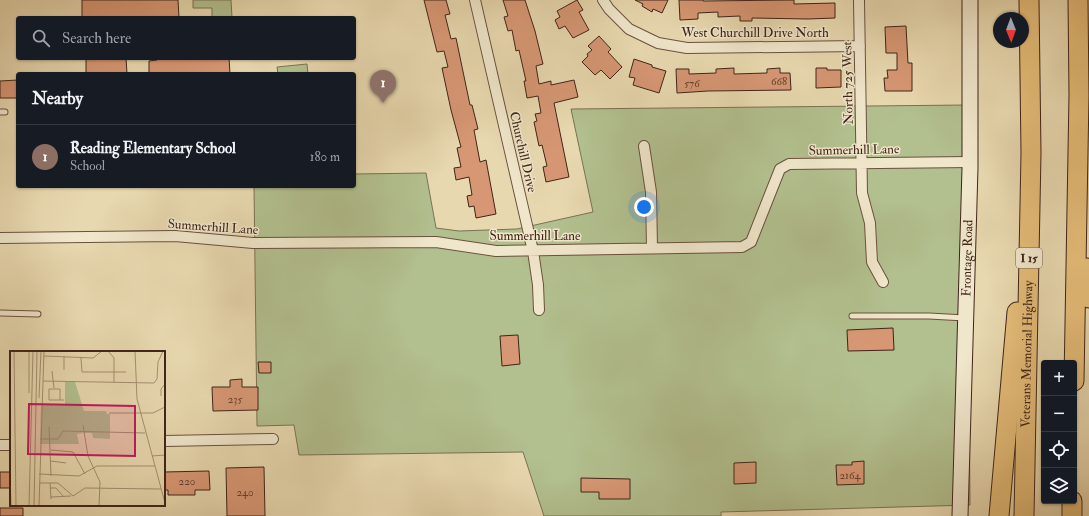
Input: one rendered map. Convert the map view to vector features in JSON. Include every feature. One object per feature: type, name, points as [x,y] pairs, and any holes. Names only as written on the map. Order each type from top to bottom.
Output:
[{"type":"highway","name":"Veterans Memorial Highway","points":[[1024,516],[1031,153],[1029,0]]},
{"type":"highway","points":[[1074,360],[1079,95],[1078,0]]},
{"type":"highway","points":[[1079,95],[1089,298]]},
{"type":"highway","points":[[999,516],[1031,153]]},
{"type":"highway","points":[[1072,504],[1072,516]]},
{"type":"street","name":"Churchill Drive","points":[[475,0],[533,251],[538,285],[538,310]]},
{"type":"street","name":"West Churchill Drive North","points":[[603,0],[609,9],[629,29],[658,43],[687,48],[860,46]]},
{"type":"street","name":"North 725 West","points":[[860,0],[862,193],[870,223],[872,262],[883,282]]},
{"type":"street","name":"Frontage Road","points":[[960,516],[970,162],[970,0]]},
{"type":"street","points":[[644,146],[651,192],[652,248]]},
{"type":"street","name":"Summerhill Lane","points":[[0,238],[175,236],[253,243],[436,242],[496,251],[742,247],[751,242],[780,169],[789,164],[970,162]]},
{"type":"street","points":[[165,441],[273,439]]},
{"type":"lane","points":[[0,313],[38,314]]},
{"type":"lane","points":[[852,316],[929,316],[966,318]]},
{"type":"green space","points":[[193,0],[231,0],[232,16],[212,16],[212,8],[193,8]]},
{"type":"green space","points":[[307,64],[308,72],[278,72],[277,67]]},
{"type":"green space","points":[[967,105],[970,505],[721,512],[721,516],[544,516],[523,452],[299,455],[294,425],[257,426],[254,188],[356,188],[356,174],[426,173],[436,228],[459,231],[517,229],[593,212],[571,109]]},
{"type":"building","points":[[82,0],[178,0],[179,16],[82,16]]},
{"type":"building","points":[[424,0],[446,0],[450,14],[445,15],[451,39],[456,38],[470,105],[472,105],[478,129],[474,130],[480,162],[486,160],[496,214],[476,218],[474,206],[469,207],[467,196],[472,195],[469,177],[456,180],[454,168],[461,167],[457,148],[461,147],[442,68],[448,67],[444,51],[437,52]]},
{"type":"building","points":[[503,0],[525,0],[535,31],[543,64],[536,66],[539,84],[551,81],[551,85],[574,80],[578,97],[554,103],[569,177],[546,182],[543,167],[547,166],[542,145],[539,146],[534,122],[537,121],[535,114],[541,113],[538,96],[527,98],[524,81],[526,81],[519,50],[516,51],[512,30],[508,31],[504,17],[508,16]]},
{"type":"building","points":[[577,0],[583,10],[579,12],[589,30],[573,38],[565,26],[559,29],[555,20],[560,17],[557,11]]},
{"type":"building","points":[[635,0],[668,0],[662,13],[653,9],[652,12],[642,6],[643,4]]},
{"type":"building","points":[[679,0],[794,0],[794,4],[835,3],[835,18],[752,18],[752,21],[740,21],[740,16],[718,17],[718,12],[698,13],[698,19],[680,20]]},
{"type":"building","points":[[906,26],[908,63],[912,63],[912,91],[885,91],[884,78],[888,78],[887,70],[897,70],[897,53],[886,53],[885,27]]},
{"type":"building","points":[[599,36],[611,49],[608,52],[622,67],[610,79],[601,70],[595,75],[582,62],[588,56],[587,54],[592,50],[588,46]]},
{"type":"building","points":[[634,59],[666,71],[659,93],[633,85],[635,78],[629,77]]},
{"type":"building","points":[[86,60],[126,60],[127,72],[86,72]]},
{"type":"building","points":[[229,60],[230,72],[149,72],[149,61]]},
{"type":"building","points":[[734,68],[734,74],[767,73],[767,69],[780,68],[780,73],[790,73],[791,90],[677,93],[676,69],[689,69],[689,74],[716,73],[716,69]]},
{"type":"building","points":[[816,68],[841,70],[841,87],[816,88]]},
{"type":"building","points":[[16,80],[16,98],[0,98],[0,81]]},
{"type":"building","points":[[893,328],[894,350],[848,351],[847,330]]},
{"type":"building","points":[[518,335],[520,364],[502,366],[500,336]]},
{"type":"building","points":[[258,362],[271,362],[271,373],[259,373]]},
{"type":"building","points":[[242,379],[242,387],[258,387],[258,410],[213,411],[212,387],[230,387],[230,380]]},
{"type":"building","points":[[864,461],[864,484],[837,485],[836,465],[852,465],[852,462]]},
{"type":"building","points":[[756,462],[756,483],[734,484],[734,463]]},
{"type":"building","points":[[264,467],[265,516],[227,516],[226,468]]},
{"type":"building","points":[[209,471],[210,490],[195,490],[195,495],[168,495],[168,490],[165,490],[165,472]]},
{"type":"building","points":[[0,472],[10,472],[10,488],[0,488]]},
{"type":"building","points":[[581,478],[630,479],[630,499],[599,499],[599,492],[581,492]]},
{"type":"building","points":[[0,508],[23,508],[23,516],[0,516]]},
{"type":"place","name":"Reading Elementary School","points":[[383,103]]}]
